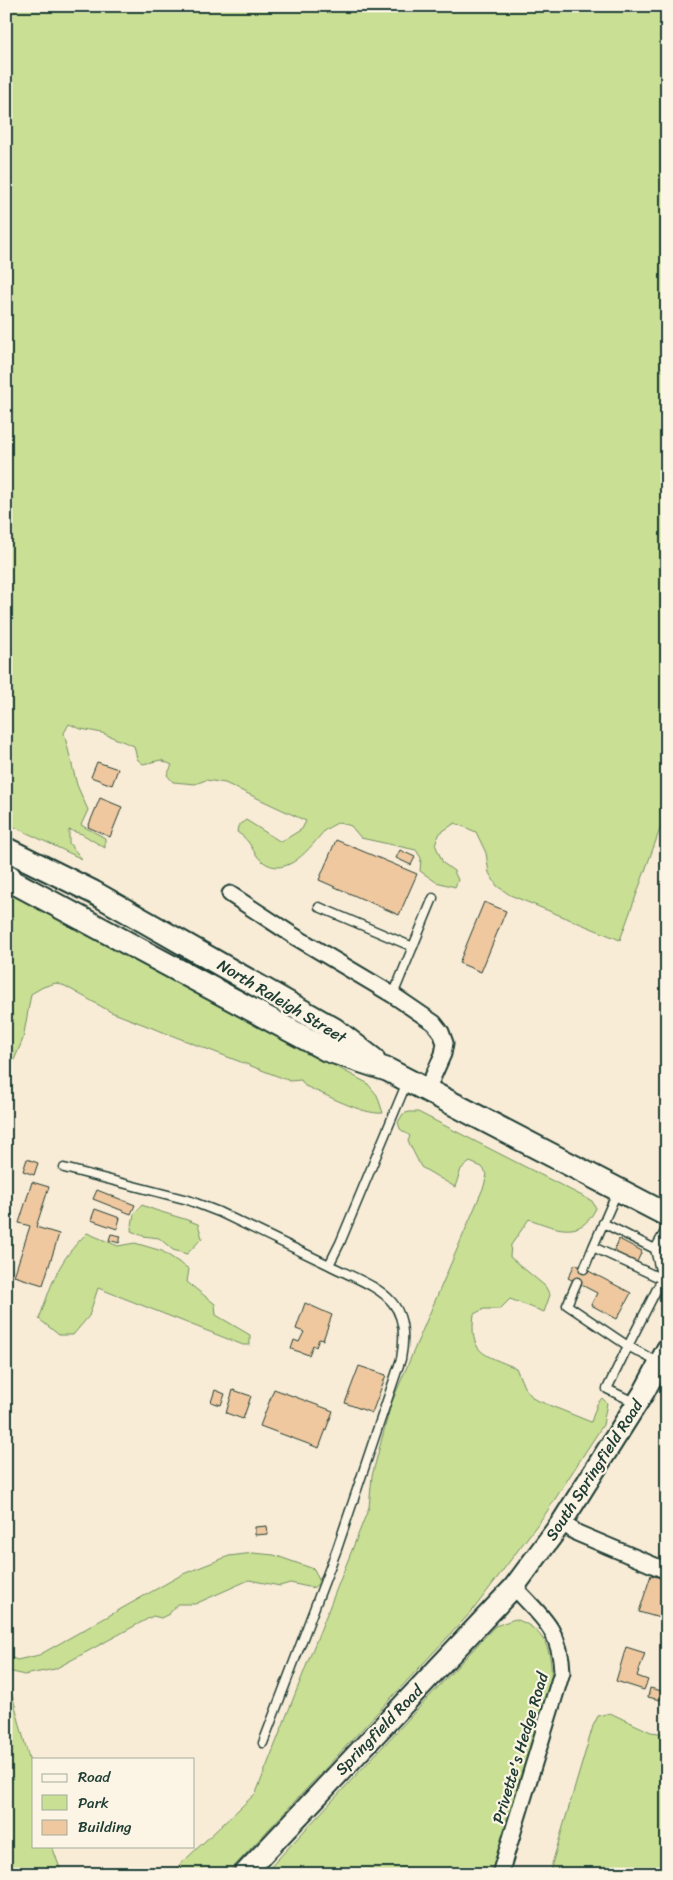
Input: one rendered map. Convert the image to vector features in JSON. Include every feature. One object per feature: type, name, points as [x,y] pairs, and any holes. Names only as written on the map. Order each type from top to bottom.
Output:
[{"type":"main road","name":"North Raleigh Street","points":[[6,849],[93,892],[334,1029],[388,1070]]},
{"type":"main road","name":"North Raleigh Street","points":[[7,878],[327,1050],[388,1070]]},
{"type":"main road","points":[[388,1070],[667,1215]]},
{"type":"main road","name":"South Springfield Road","points":[[514,1587],[562,1522],[637,1403],[663,1356]]},
{"type":"main road","name":"Springfield Road","points":[[244,1874],[514,1587]]},
{"type":"street","points":[[230,894],[294,936],[393,995],[434,1023],[445,1043],[443,1054],[417,1086]]},
{"type":"street","points":[[562,1522],[577,1533],[667,1570]]},
{"type":"street","name":"Privette's Hedge Road","points":[[500,1874],[562,1672],[561,1653],[556,1637],[544,1620],[514,1587]]},
{"type":"lane","points":[[393,995],[433,898]]},
{"type":"lane","points":[[319,907],[413,947]]},
{"type":"lane","points":[[329,1265],[417,1086]]},
{"type":"lane","points":[[64,1168],[188,1200],[218,1212],[385,1294],[395,1305],[403,1322],[405,1339],[401,1359],[337,1549],[263,1743]]},
{"type":"lane","points":[[584,1269],[618,1190]]},
{"type":"lane","points":[[603,1223],[632,1242],[655,1250]]},
{"type":"lane","points":[[637,1403],[607,1389],[664,1281],[655,1250],[667,1228]]},
{"type":"lane","points":[[593,1246],[624,1259],[664,1281]]},
{"type":"lane","points":[[577,1282],[567,1306],[628,1346],[663,1356]]},
{"type":"green space","points":[[6,6],[667,6],[667,810],[620,940],[510,895],[497,886],[489,873],[486,853],[476,832],[455,823],[440,833],[435,844],[443,863],[454,871],[458,880],[455,887],[436,882],[420,871],[421,858],[416,850],[361,838],[351,826],[339,822],[325,830],[298,859],[280,867],[271,866],[258,858],[246,839],[237,832],[238,826],[246,820],[281,842],[302,829],[306,821],[225,783],[206,780],[195,784],[173,782],[167,775],[172,765],[161,760],[143,764],[137,759],[134,746],[102,733],[81,729],[69,724],[64,733],[77,785],[88,810],[81,825],[105,838],[105,848],[82,834],[69,830],[69,843],[82,859],[6,823]]},
{"type":"green space","points":[[6,892],[16,895],[367,1083],[377,1095],[383,1113],[374,1113],[354,1107],[305,1086],[301,1080],[290,1081],[111,1012],[65,986],[56,983],[43,987],[31,994],[23,1039],[6,1079]]},
{"type":"green space","points":[[418,1112],[592,1201],[596,1208],[583,1225],[567,1229],[558,1228],[529,1219],[511,1245],[510,1257],[545,1286],[550,1295],[544,1312],[510,1299],[500,1309],[484,1309],[474,1314],[473,1327],[476,1345],[481,1351],[516,1368],[524,1387],[534,1399],[591,1422],[597,1404],[602,1398],[607,1403],[603,1425],[546,1513],[473,1610],[227,1874],[170,1874],[256,1793],[369,1507],[372,1476],[391,1404],[484,1186],[487,1174],[482,1167],[470,1162],[461,1169],[455,1187],[421,1167],[408,1141],[410,1136],[400,1129],[398,1122],[403,1114]]},
{"type":"green space","points":[[142,1205],[198,1224],[202,1238],[187,1254],[173,1250],[159,1238],[143,1236],[131,1231],[134,1214]]},
{"type":"green space","points":[[87,1233],[118,1246],[135,1243],[162,1251],[189,1269],[187,1282],[215,1304],[216,1315],[250,1335],[250,1345],[243,1345],[98,1288],[89,1316],[73,1335],[59,1335],[39,1319],[52,1283],[62,1263]]},
{"type":"green space","points":[[253,1553],[274,1555],[314,1569],[320,1582],[313,1588],[290,1583],[280,1586],[249,1580],[195,1604],[178,1604],[169,1614],[161,1618],[153,1616],[55,1669],[24,1675],[13,1672],[7,1675],[32,1770],[32,1848],[53,1848],[62,1874],[6,1874],[6,1655],[17,1660],[39,1655],[183,1574],[229,1556]]},
{"type":"green space","points":[[515,1619],[533,1628],[545,1642],[550,1659],[551,1679],[491,1874],[264,1874],[495,1626]]},
{"type":"green space","points":[[610,1713],[651,1732],[667,1734],[667,1874],[611,1874],[609,1871],[604,1874],[549,1874],[593,1726],[598,1716]]},
{"type":"building","points":[[97,762],[118,769],[112,785],[91,777]]},
{"type":"building","points":[[100,798],[122,807],[110,837],[88,827]]},
{"type":"building","points":[[336,840],[417,874],[399,915],[319,880]]},
{"type":"building","points":[[400,850],[415,857],[411,865],[396,858]]},
{"type":"building","points":[[484,902],[506,911],[481,972],[459,963]]},
{"type":"building","points":[[27,1159],[38,1163],[34,1175],[23,1171]]},
{"type":"building","points":[[32,1182],[49,1187],[36,1227],[59,1234],[43,1285],[14,1276],[30,1226],[19,1223]]},
{"type":"building","points":[[97,1190],[135,1205],[131,1214],[93,1199]]},
{"type":"building","points":[[95,1209],[120,1218],[117,1229],[91,1220]]},
{"type":"building","points":[[111,1234],[121,1236],[119,1243],[109,1240]]},
{"type":"building","points":[[619,1239],[642,1251],[636,1264],[613,1252]]},
{"type":"building","points":[[575,1264],[631,1293],[617,1319],[591,1305],[597,1293],[568,1278]]},
{"type":"building","points":[[305,1303],[332,1315],[323,1340],[319,1339],[316,1347],[313,1345],[309,1355],[291,1349],[294,1340],[299,1342],[304,1332],[296,1329]]},
{"type":"building","points":[[359,1366],[386,1375],[372,1413],[345,1403]]},
{"type":"building","points":[[274,1389],[333,1411],[319,1448],[260,1426]]},
{"type":"building","points":[[215,1390],[225,1394],[221,1405],[211,1402]]},
{"type":"building","points":[[233,1390],[251,1396],[243,1419],[226,1413]]},
{"type":"building","points":[[665,1520],[667,1520],[667,1536],[662,1534]]},
{"type":"building","points":[[267,1526],[268,1534],[255,1535],[255,1527]]},
{"type":"building","points":[[651,1575],[667,1580],[667,1601],[663,1619],[639,1612]]},
{"type":"building","points":[[626,1647],[645,1653],[637,1676],[648,1680],[644,1690],[616,1681]]},
{"type":"building","points":[[650,1688],[662,1691],[660,1700],[648,1697]]}]
